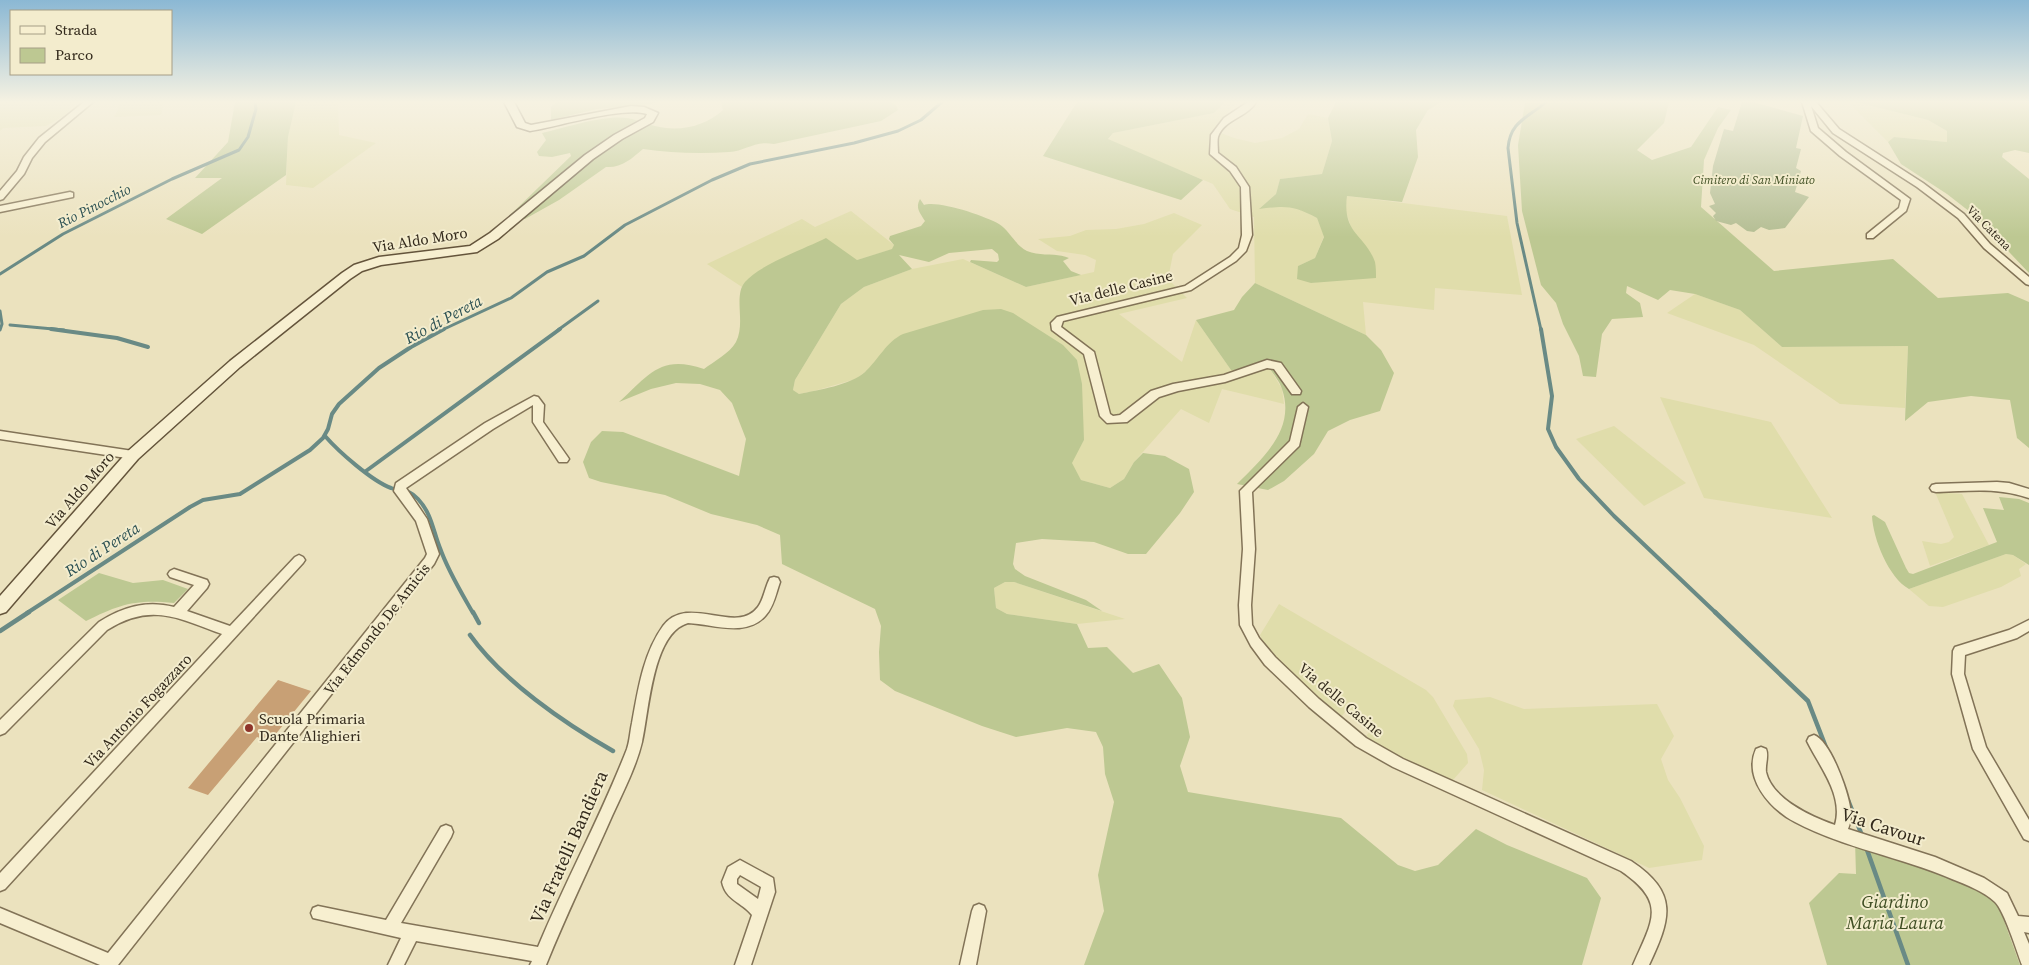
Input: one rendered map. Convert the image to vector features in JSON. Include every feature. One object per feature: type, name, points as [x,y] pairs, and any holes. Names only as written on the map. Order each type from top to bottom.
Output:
[{"type":"main road","name":"Via Aldo Moro","points":[[0,607],[133,455],[235,364],[352,272],[364,265],[385,259],[473,249],[505,227],[603,147]]},
{"type":"street","points":[[0,197],[21,172],[28,157],[36,147]]},
{"type":"street","name":"Via delle Casine","points":[[1214,147],[1214,154],[1233,169],[1245,188],[1247,235],[1243,249],[1233,259],[1188,288],[1060,320],[1056,323],[1056,328],[1090,352],[1105,416],[1111,420],[1123,419],[1155,394],[1177,387],[1225,378],[1267,364],[1276,366],[1296,391]]},
{"type":"street","points":[[1835,147],[1906,199],[1903,208],[1870,236]]},
{"type":"street","name":"Via Catena","points":[[1861,147],[1920,185],[1961,216],[1987,246],[2029,282]]},
{"type":"street","points":[[0,209],[70,195]]},
{"type":"street","name":"Via Edmondo De Amicis","points":[[110,963],[430,561],[434,554],[421,518],[400,491],[400,486],[489,426],[534,400],[539,405],[538,422],[563,459]]},
{"type":"street","name":"Via delle Casine","points":[[1303,407],[1294,443],[1246,491],[1249,549],[1245,605],[1246,625],[1255,642],[1270,661],[1314,703],[1361,742],[1398,763],[1626,866],[1643,876],[1654,888],[1660,903],[1657,932],[1640,965]]},
{"type":"street","points":[[0,435],[133,455]]},
{"type":"street","points":[[1936,488],[2006,487],[2022,490],[2029,494]]},
{"type":"street","name":"Via Antonio Fogazzaro","points":[[0,884],[299,560]]},
{"type":"street","points":[[174,574],[203,584],[177,613]]},
{"type":"street","name":"Via Fratelli Bandiera","points":[[540,960],[634,745],[648,675],[658,647],[670,626],[682,618],[697,617],[737,624],[751,620],[762,612],[774,582]]},
{"type":"street","points":[[0,730],[112,619],[128,612],[149,607],[177,613],[233,633]]},
{"type":"street","points":[[2029,625],[2013,634],[1959,651],[1958,674],[1980,749],[2029,834]]},
{"type":"street","points":[[1814,741],[1823,751],[1842,800],[1845,815],[1840,833]]},
{"type":"street","name":"Via Cavour","points":[[1761,754],[1759,771],[1766,787],[1779,803],[1799,817],[1840,833],[1935,864],[1980,883],[2002,898],[2029,963]]},
{"type":"street","points":[[390,928],[446,832]]},
{"type":"street","points":[[968,965],[979,910]]},
{"type":"street","points":[[318,914],[540,960]]},
{"type":"street","points":[[743,965],[760,914]]},
{"type":"street","points":[[0,915],[110,963]]},
{"type":"street","points":[[2013,923],[2029,925]]},
{"type":"street","points":[[396,965],[412,933]]},
{"type":"shaded area","points":[[288,147],[370,147],[313,188],[286,185]]},
{"type":"shaded area","points":[[1125,147],[1330,147],[1322,174],[1280,179],[1276,194],[1260,208],[1289,206],[1298,208],[1317,218],[1324,236],[1315,258],[1298,266],[1311,283],[1324,281],[1367,249],[1352,230],[1345,209],[1347,196],[1507,216],[1522,295],[1435,288],[1434,310],[1363,302],[1366,335],[1255,283],[1254,217],[1230,209],[1213,184]]},
{"type":"shaded area","points":[[851,211],[894,245],[893,249],[857,260],[744,283],[742,287],[707,264],[802,219],[815,227]]},
{"type":"shaded area","points":[[1174,213],[1202,225],[1173,254],[1168,279],[1187,298],[1119,314],[1182,362],[1196,320],[1231,370],[1270,369],[1282,389],[1284,404],[1222,389],[1209,423],[1181,409],[1134,462],[1124,479],[1110,488],[1081,480],[1071,463],[1084,440],[866,371],[856,379],[814,391],[799,394],[793,390],[795,380],[841,304],[864,287],[912,269],[963,259],[1026,287],[1094,272],[1096,260],[1085,255],[1057,251],[1038,239],[1070,236],[1086,230],[1116,229],[1144,224]]},
{"type":"shaded area","points":[[1695,294],[1740,310],[1782,347],[1908,346],[1905,408],[1840,404],[1754,345],[1667,313]]},
{"type":"shaded area","points":[[1660,397],[1771,422],[1832,518],[1704,498]]},
{"type":"shaded area","points":[[1614,426],[1686,483],[1644,506],[1576,439]]},
{"type":"shaded area","points":[[1935,492],[1962,494],[1989,545],[1930,566],[1922,541],[1941,544],[1949,542],[1954,537]]},
{"type":"shaded area","points":[[2006,554],[2013,555],[2026,564],[2019,569],[2021,576],[2001,587],[1943,607],[1929,606],[1909,589]]},
{"type":"shaded area","points":[[1005,582],[1014,582],[1125,619],[1077,624],[1007,614],[996,608],[994,588]]},
{"type":"shaded area","points":[[1279,604],[1426,690],[1433,697],[1467,754],[1468,763],[1453,780],[1389,752],[1366,736],[1374,727],[1348,708],[1342,716],[1320,700],[1271,655],[1263,644],[1260,635]]},
{"type":"shaded area","points":[[1490,697],[1524,709],[1657,704],[1674,736],[1661,759],[1668,780],[1680,798],[1704,846],[1702,860],[1649,868],[1482,790],[1484,770],[1479,749],[1453,706],[1455,700]]},
{"type":"green space","points":[[223,147],[287,147],[286,175],[202,234],[166,219],[222,178],[195,178]]},
{"type":"green space","points":[[541,147],[749,147],[718,153],[686,153],[643,149],[622,164],[606,167],[559,200],[525,219],[507,218],[571,156],[570,153],[552,157],[539,156],[537,152]]},
{"type":"green space","points":[[1049,147],[1127,147],[1203,180],[1181,200],[1043,156]]},
{"type":"green space","points":[[1330,147],[1417,147],[1418,157],[1402,202],[1347,196],[1346,209],[1348,218],[1355,233],[1371,253],[1375,262],[1376,278],[1311,283],[1297,279],[1298,266],[1315,258],[1324,237],[1317,218],[1289,208],[1259,209],[1276,194],[1280,179],[1322,174]]},
{"type":"green space","points":[[1518,147],[1640,147],[1637,150],[1652,160],[1691,147],[1710,147],[1704,160],[1701,207],[1774,271],[1893,259],[1938,298],[2008,293],[2029,302],[2029,448],[2017,438],[2010,400],[1971,396],[1928,402],[1905,421],[1908,346],[1782,347],[1740,310],[1695,294],[1670,290],[1658,300],[1627,286],[1626,293],[1640,303],[1643,317],[1612,319],[1602,334],[1596,377],[1583,376],[1579,356],[1563,324],[1556,303],[1541,285],[1522,211]]},
{"type":"green space","name":"Cimitero di San Miniato","points":[[1719,147],[1796,147],[1801,149],[1796,168],[1801,171],[1795,192],[1809,197],[1785,228],[1769,230],[1761,227],[1754,232],[1747,231],[1736,223],[1731,225],[1716,221],[1713,216],[1716,213],[1709,206],[1715,204],[1710,193],[1713,166]]},
{"type":"green space","points":[[1891,147],[2029,147],[2029,153],[2015,150],[2003,153],[2002,157],[2029,179],[2029,273],[1974,215],[1947,194],[1901,164]]},
{"type":"green space","points":[[920,199],[924,205],[931,204],[950,207],[973,213],[999,224],[1027,251],[1069,258],[1063,261],[1071,271],[1081,275],[1026,287],[970,262],[971,260],[997,262],[999,260],[998,254],[992,249],[949,253],[929,262],[899,255],[912,269],[864,287],[841,304],[795,380],[793,390],[799,394],[834,386],[859,377],[897,337],[983,310],[1001,309],[1013,313],[1063,345],[1077,360],[1082,384],[1084,440],[1072,463],[1081,480],[1110,488],[1124,479],[1134,462],[1143,453],[1165,456],[1189,469],[1194,492],[1180,513],[1146,554],[1128,554],[1094,542],[1042,539],[1016,543],[1013,564],[1015,569],[1025,576],[1086,600],[1102,611],[1014,582],[1005,582],[994,588],[996,608],[1007,614],[1077,624],[1088,648],[1107,647],[1133,673],[1159,664],[1182,698],[1190,737],[1180,766],[1188,792],[1341,818],[1398,865],[1415,871],[1438,865],[1476,829],[1507,845],[1587,878],[1601,898],[1582,965],[1084,965],[1104,911],[1098,875],[1114,802],[1105,774],[1103,747],[1096,732],[1067,728],[1016,737],[982,726],[895,691],[880,680],[879,652],[881,626],[875,609],[782,564],[780,535],[757,525],[711,514],[665,495],[589,478],[583,462],[591,442],[602,431],[623,432],[739,476],[746,439],[732,403],[720,390],[700,384],[676,383],[651,389],[619,402],[656,370],[676,364],[704,369],[730,350],[739,335],[740,295],[742,288],[745,282],[760,270],[826,238],[857,260],[892,249],[894,245],[889,239],[890,236],[921,226],[925,221],[918,208]]},
{"type":"green space","points":[[1255,283],[1366,335],[1381,350],[1394,373],[1380,411],[1350,420],[1328,431],[1314,454],[1284,481],[1268,490],[1237,484],[1266,453],[1281,430],[1285,417],[1285,403],[1281,386],[1270,369],[1231,370],[1196,320],[1234,310],[1242,297]]},
{"type":"green space","points":[[1999,497],[2019,499],[2029,503],[2029,565],[2013,555],[2006,554],[1909,589],[1895,576],[1883,557],[1875,536],[1872,516],[1874,515],[1885,522],[1906,568],[1909,573],[1913,574],[1997,542],[1983,508],[2004,510]]},
{"type":"green space","points":[[99,573],[133,583],[163,580],[188,589],[174,603],[138,602],[128,604],[109,610],[86,621],[58,600]]},
{"type":"green space","name":"Giardino Maria Laura","points":[[1855,841],[1972,883],[1998,904],[2020,965],[1827,965],[1809,903],[1839,873],[1856,874]]},
{"type":"building","points":[[278,680],[311,691],[270,741],[257,737],[208,795],[188,788]]},
{"type":"waterway","name":"Rio Pinocchio","points":[[0,274],[63,234],[172,179],[239,150],[241,147]]},
{"type":"waterway","name":"Rio di Pereta","points":[[443,329],[511,298],[547,272],[584,256],[625,225],[712,180],[750,164],[834,147]]},
{"type":"waterway","points":[[1508,147],[1517,223],[1541,330]]},
{"type":"waterway","points":[[558,330],[598,301]]},
{"type":"waterway","name":"Rio Pinocchio","points":[[0,311],[2,324],[0,330]]},
{"type":"waterway","points":[[10,325],[64,330]]},
{"type":"waterway","points":[[51,329],[117,338],[148,347]]},
{"type":"waterway","name":"Rio di Pereta","points":[[27,613],[190,507],[203,500],[240,494],[310,450],[323,438],[328,429],[332,414],[339,404],[379,368],[411,347],[443,329]]},
{"type":"waterway","points":[[366,471],[560,329]]},
{"type":"waterway","points":[[1541,329],[1552,396],[1548,429],[1556,447],[1579,479],[1614,516],[1716,613]]},
{"type":"waterway","points":[[325,436],[365,473],[391,488],[411,493],[418,499],[429,517],[443,557],[473,613]]},
{"type":"waterway","name":"Rio di Pereta","points":[[0,631],[29,612]]},
{"type":"waterway","points":[[473,612],[479,623]]},
{"type":"waterway","points":[[1715,612],[1808,701],[1827,750]]},
{"type":"waterway","points":[[470,635],[499,669],[517,685],[575,728],[613,751]]},
{"type":"waterway","points":[[1848,800],[1863,838]]},
{"type":"waterway","points":[[1866,847],[1908,965]]},
{"type":"place","name":"Scuola Primaria Dante Alighieri","points":[[249,728]]}]
